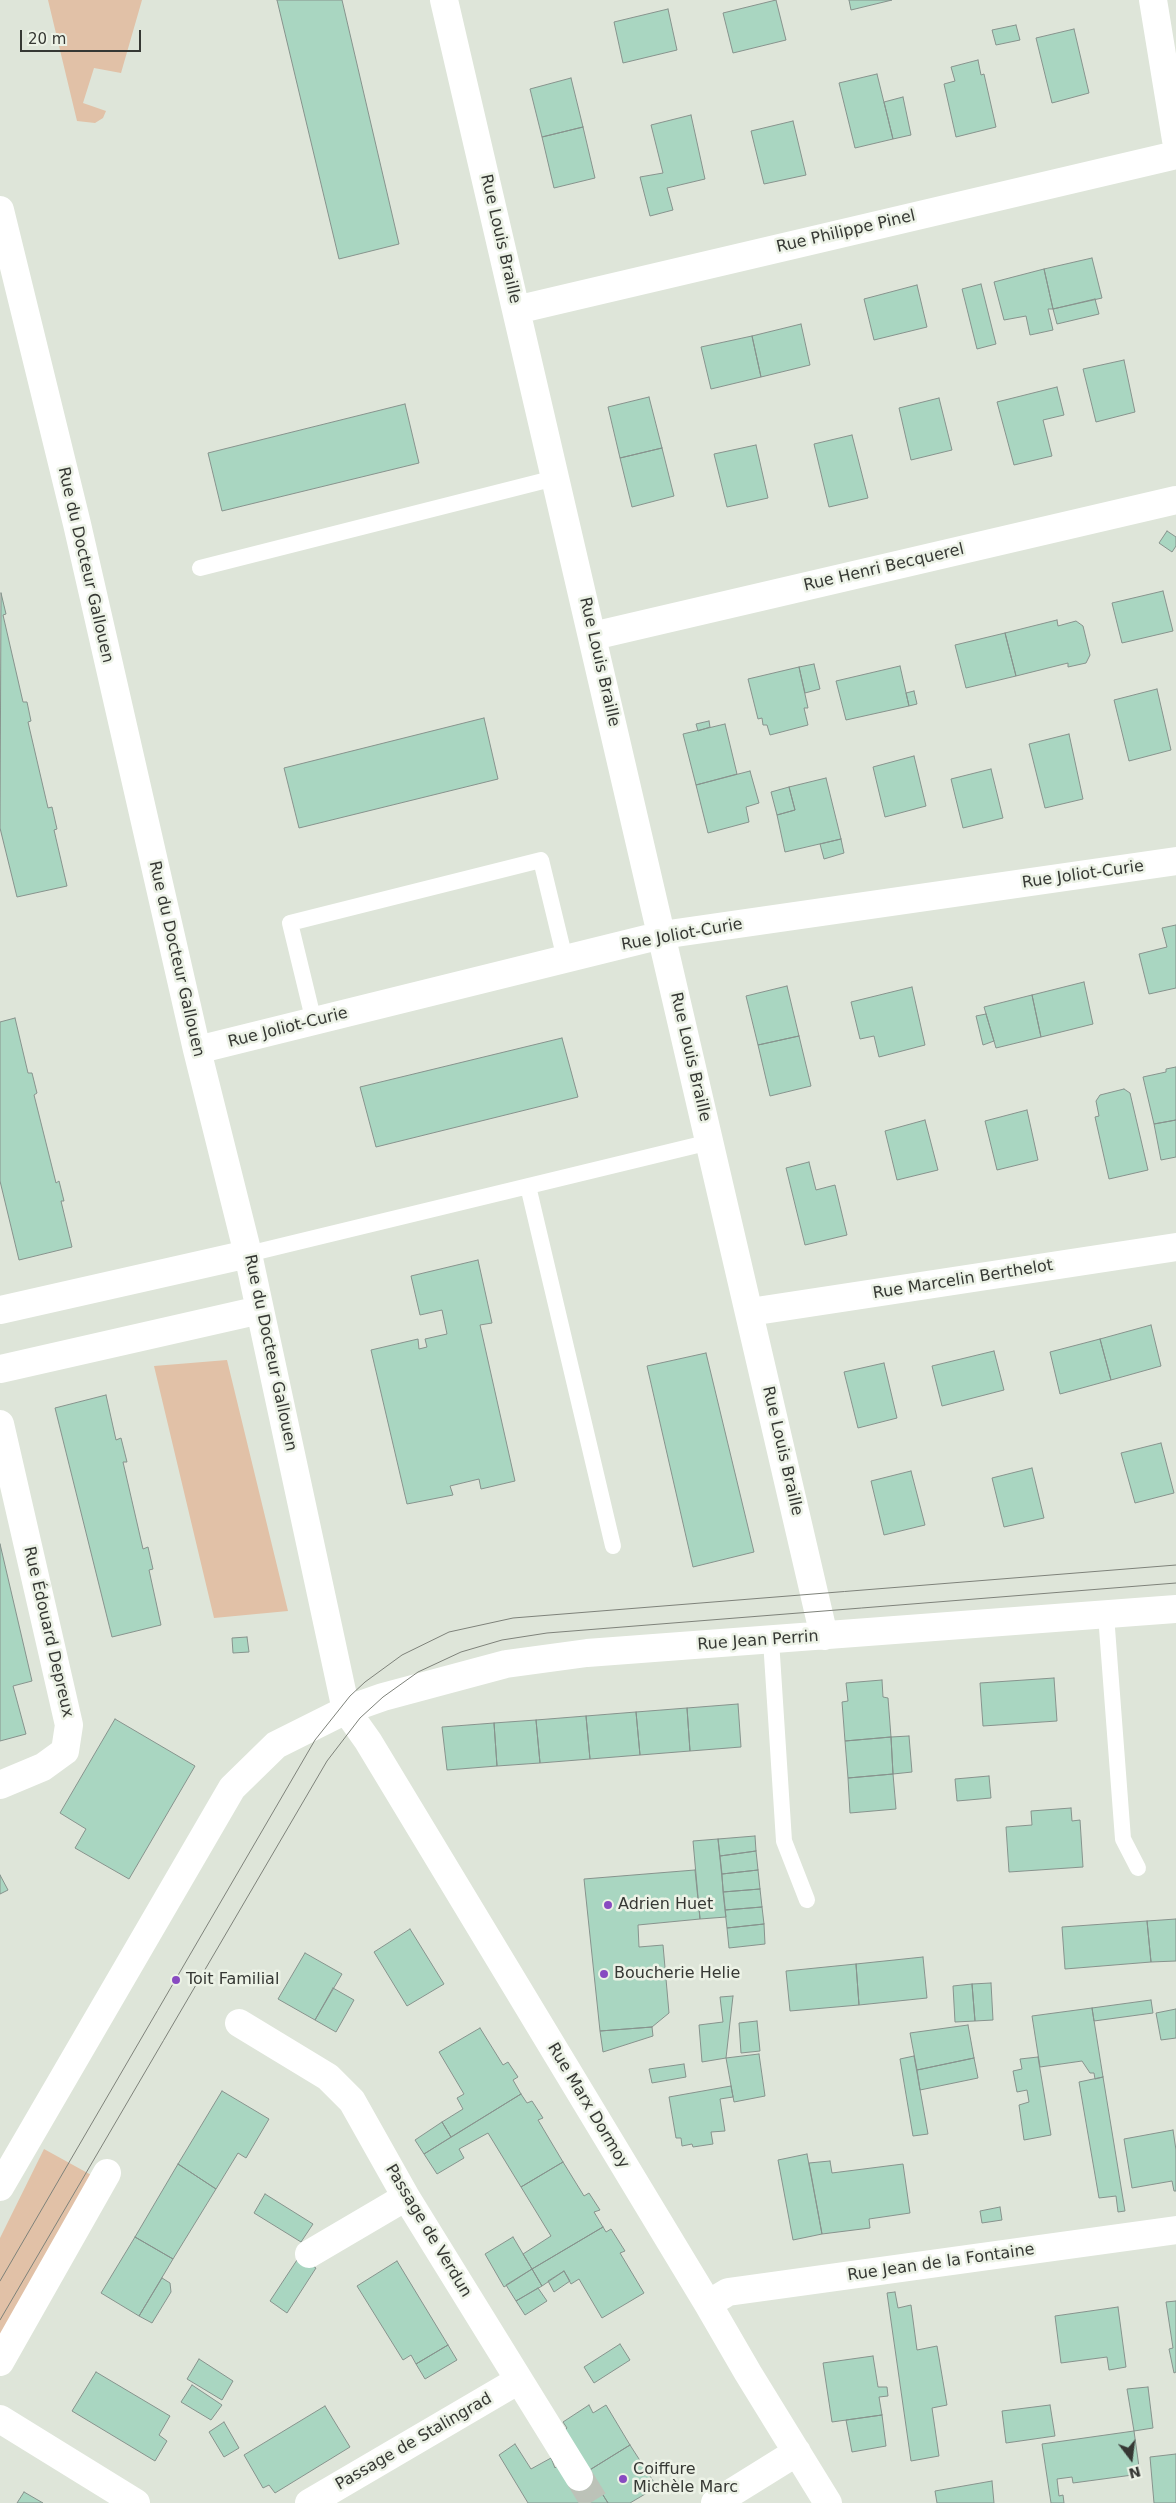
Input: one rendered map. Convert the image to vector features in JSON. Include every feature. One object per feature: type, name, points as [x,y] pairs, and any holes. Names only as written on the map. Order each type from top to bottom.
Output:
[{"type":"street","name":"Rue Louis Braille","points":[[444,0],[824,1636]]},
{"type":"street","points":[[1153,0],[1176,140]]},
{"type":"street","name":"Rue Philippe Pinel","points":[[516,310],[1176,155]]},
{"type":"street","name":"Rue du Docteur Gallouen","points":[[0,210],[77,524],[197,1050],[248,1254],[346,1710]]},
{"type":"street","name":"Rue Henri Becquerel","points":[[593,636],[1176,500]]},
{"type":"street","name":"Rue Joliot-Curie","points":[[197,1050],[662,935],[1176,861]]},
{"type":"street","name":"Rue Marcelin Berthelot","points":[[750,1312],[1176,1247]]},
{"type":"street","points":[[0,1310],[248,1254]]},
{"type":"street","points":[[0,1369],[260,1310]]},
{"type":"street","name":"Rue Édouard Depreux","points":[[0,1424],[6,1472],[69,1725],[65,1751],[43,1767],[0,1785]]},
{"type":"street","name":"Rue Jean Perrin","points":[[2,2176],[60,2086],[232,1788],[276,1745],[346,1710],[383,1697],[506,1664],[587,1653],[1176,1609]]},
{"type":"street","name":"Rue Marx Dormoy","points":[[346,1710],[368,1741],[828,2503]]},
{"type":"street","name":"Passage de Verdun","points":[[239,2023],[328,2077],[352,2101],[406,2197],[579,2477]]},
{"type":"street","points":[[0,2362],[107,2173]]},
{"type":"street","points":[[309,2254],[406,2197]]},
{"type":"street","name":"Rue Jean de la Fontaine","points":[[708,2304],[728,2292],[1176,2230]]},
{"type":"street","name":"Passage de Stalingrad","points":[[309,2503],[519,2380]]},
{"type":"street","points":[[0,2419],[136,2503]]},
{"type":"street","points":[[715,2503],[797,2452]]},
{"type":"lane","points":[[200,568],[555,478]]},
{"type":"lane","points":[[314,1022],[290,923],[415,891],[541,860],[565,959]]},
{"type":"lane","points":[[248,1254],[710,1142]]},
{"type":"lane","points":[[528,1186],[613,1546]]},
{"type":"lane","points":[[1106,1614],[1123,1839],[1138,1868]]},
{"type":"lane","points":[[771,1640],[784,1841],[807,1900]]},
{"type":"shaded area","points":[[48,0],[142,0],[121,73],[94,68],[83,103],[106,111],[103,118],[95,123],[77,121]]},
{"type":"shaded area","points":[[227,1360],[288,1611],[214,1618],[154,1366]]},
{"type":"shaded area","points":[[44,2149],[93,2176],[0,2336],[0,2238]]},
{"type":"building","points":[[277,0],[342,0],[399,244],[339,259]]},
{"type":"building","points":[[776,0],[786,40],[733,53],[723,13]]},
{"type":"building","points":[[849,0],[892,0],[851,10]]},
{"type":"building","points":[[668,9],[677,50],[623,63],[614,22]]},
{"type":"building","points":[[1016,25],[1020,40],[996,45],[992,30]]},
{"type":"building","points":[[1074,29],[1089,93],[1052,103],[1036,38]]},
{"type":"building","points":[[978,60],[981,75],[984,74],[996,127],[956,137],[944,84],[955,81],[951,67]]},
{"type":"building","points":[[877,74],[893,139],[855,148],[839,83]]},
{"type":"building","points":[[571,78],[583,127],[542,137],[530,89]]},
{"type":"building","points":[[903,97],[911,135],[893,139],[884,102]]},
{"type":"building","points":[[691,115],[705,179],[667,188],[673,210],[650,216],[640,177],[663,173],[651,125]]},
{"type":"building","points":[[793,121],[806,175],[764,184],[751,131]]},
{"type":"building","points":[[583,127],[595,178],[554,188],[542,137]]},
{"type":"building","points":[[1092,258],[1102,298],[1053,309],[1044,269]]},
{"type":"building","points":[[1044,269],[1053,309],[1048,309],[1053,330],[1030,335],[1026,316],[1004,320],[994,282]]},
{"type":"building","points":[[981,284],[996,344],[977,349],[962,289]]},
{"type":"building","points":[[917,285],[927,327],[874,340],[864,299]]},
{"type":"building","points":[[1095,299],[1099,314],[1057,324],[1053,309]]},
{"type":"building","points":[[801,324],[810,365],[761,377],[752,336]]},
{"type":"building","points":[[752,336],[761,377],[711,389],[701,347]]},
{"type":"building","points":[[1124,360],[1135,412],[1096,422],[1083,369]]},
{"type":"building","points":[[1057,387],[1064,415],[1043,420],[1052,456],[1014,465],[997,402]]},
{"type":"building","points":[[649,397],[662,448],[620,458],[608,407]]},
{"type":"building","points":[[939,398],[952,450],[911,460],[899,408]]},
{"type":"building","points":[[405,404],[419,463],[222,511],[208,453]]},
{"type":"building","points":[[852,435],[868,498],[829,507],[814,444]]},
{"type":"building","points":[[756,445],[768,498],[727,507],[714,454]]},
{"type":"building","points":[[662,448],[674,496],[632,507],[620,458]]},
{"type":"building","points":[[1167,531],[1176,537],[1176,546],[1172,552],[1159,543]]},
{"type":"building","points":[[1163,591],[1173,631],[1122,643],[1112,603]]},
{"type":"building","points":[[1,593],[6,614],[3,615],[23,702],[27,702],[31,721],[28,722],[48,808],[52,807],[57,829],[54,830],[67,886],[17,897],[0,828]]},
{"type":"building","points":[[1057,620],[1058,626],[1076,621],[1083,626],[1090,655],[1086,663],[1068,667],[1068,663],[1016,676],[1005,633]]},
{"type":"building","points":[[1005,633],[1016,676],[966,688],[955,645]]},
{"type":"building","points":[[814,664],[820,689],[805,693],[799,667]]},
{"type":"building","points":[[900,666],[909,706],[846,720],[836,681]]},
{"type":"building","points":[[799,667],[808,708],[804,708],[808,725],[770,735],[767,725],[763,725],[762,718],[758,719],[748,679]]},
{"type":"building","points":[[1157,689],[1171,750],[1129,761],[1114,700]]},
{"type":"building","points":[[914,691],[917,704],[909,706],[906,693]]},
{"type":"building","points":[[484,718],[498,779],[299,828],[284,768]]},
{"type":"building","points":[[709,721],[710,727],[698,731],[696,724]]},
{"type":"building","points":[[725,724],[737,774],[696,785],[683,734]]},
{"type":"building","points":[[1069,734],[1083,799],[1045,808],[1029,744]]},
{"type":"building","points":[[914,756],[926,806],[885,817],[873,767]]},
{"type":"building","points":[[991,769],[1003,818],[963,828],[951,779]]},
{"type":"building","points":[[750,771],[759,803],[746,807],[749,822],[708,833],[696,785]]},
{"type":"building","points":[[826,778],[841,839],[785,852],[777,815],[795,810],[789,787]]},
{"type":"building","points":[[789,787],[795,810],[777,815],[771,792]]},
{"type":"building","points":[[841,839],[844,853],[824,859],[820,844]]},
{"type":"building","points":[[1176,925],[1176,988],[1149,994],[1139,954],[1167,947],[1162,928]]},
{"type":"building","points":[[1084,982],[1093,1024],[1041,1037],[1032,995]]},
{"type":"building","points":[[787,986],[799,1036],[758,1045],[746,996]]},
{"type":"building","points":[[912,987],[925,1045],[879,1057],[874,1036],[860,1039],[851,1002]]},
{"type":"building","points":[[1032,995],[1041,1037],[996,1048],[984,1007]]},
{"type":"building","points":[[986,1014],[994,1041],[983,1045],[976,1016]]},
{"type":"building","points":[[15,1018],[28,1073],[32,1073],[37,1093],[34,1095],[56,1183],[59,1181],[64,1201],[61,1201],[72,1247],[19,1260],[0,1181],[0,1022]]},
{"type":"building","points":[[799,1036],[811,1086],[770,1096],[758,1045]]},
{"type":"building","points":[[562,1038],[578,1097],[376,1147],[360,1087]]},
{"type":"building","points":[[1176,1067],[1176,1120],[1154,1124],[1143,1077],[1166,1072],[1166,1069]]},
{"type":"building","points":[[1124,1089],[1130,1093],[1148,1170],[1109,1179],[1095,1117],[1099,1116],[1096,1101],[1100,1095]]},
{"type":"building","points":[[1027,1110],[1038,1160],[997,1170],[985,1121]]},
{"type":"building","points":[[925,1120],[938,1170],[897,1180],[885,1131]]},
{"type":"building","points":[[1176,1120],[1176,1157],[1161,1160],[1154,1124]]},
{"type":"building","points":[[809,1162],[816,1190],[835,1185],[847,1235],[805,1245],[786,1168]]},
{"type":"building","points":[[478,1260],[492,1323],[480,1325],[515,1481],[481,1489],[479,1479],[450,1486],[453,1495],[407,1504],[371,1350],[418,1339],[419,1349],[427,1347],[425,1339],[447,1334],[442,1310],[420,1315],[411,1276]]},
{"type":"building","points":[[1151,1325],[1161,1366],[1111,1380],[1100,1339]]},
{"type":"building","points":[[1100,1339],[1111,1380],[1060,1394],[1050,1352]]},
{"type":"building","points":[[994,1351],[1004,1390],[942,1406],[932,1366]]},
{"type":"building","points":[[706,1353],[754,1552],[693,1567],[647,1366]]},
{"type":"building","points":[[884,1363],[897,1418],[858,1428],[844,1372]]},
{"type":"building","points":[[106,1395],[116,1440],[121,1438],[127,1462],[123,1462],[143,1549],[148,1547],[153,1569],[149,1570],[161,1625],[112,1637],[55,1408]]},
{"type":"building","points":[[1161,1443],[1174,1493],[1135,1503],[1121,1453]]},
{"type":"building","points":[[1032,1468],[1044,1518],[1004,1527],[992,1478]]},
{"type":"building","points":[[911,1471],[925,1525],[884,1535],[871,1481]]},
{"type":"building","points":[[0,1544],[32,1681],[13,1686],[26,1734],[0,1741]]},
{"type":"building","points":[[247,1637],[249,1652],[233,1653],[232,1638]]},
{"type":"building","points":[[1054,1678],[1057,1721],[983,1726],[980,1683]]},
{"type":"building","points":[[882,1680],[883,1697],[888,1698],[891,1737],[845,1741],[842,1702],[848,1701],[846,1683]]},
{"type":"building","points":[[738,1704],[741,1747],[690,1751],[687,1708]]},
{"type":"building","points":[[687,1708],[690,1751],[640,1755],[636,1712]]},
{"type":"building","points":[[636,1712],[640,1755],[590,1759],[586,1716]]},
{"type":"building","points":[[586,1716],[590,1759],[540,1763],[536,1720]]},
{"type":"building","points":[[115,1719],[195,1766],[129,1879],[75,1848],[86,1829],[60,1813]]},
{"type":"building","points":[[536,1720],[540,1763],[497,1766],[494,1723]]},
{"type":"building","points":[[494,1723],[497,1766],[447,1770],[442,1727]]},
{"type":"building","points":[[909,1736],[912,1772],[893,1774],[891,1737]]},
{"type":"building","points":[[891,1737],[893,1774],[848,1778],[845,1741]]},
{"type":"building","points":[[893,1774],[896,1809],[850,1813],[848,1778]]},
{"type":"building","points":[[989,1776],[991,1798],[957,1801],[955,1779]]},
{"type":"building","points":[[1071,1808],[1072,1821],[1080,1820],[1083,1867],[1009,1872],[1006,1827],[1032,1825],[1031,1811]]},
{"type":"building","points":[[755,1836],[756,1851],[720,1856],[718,1839]]},
{"type":"building","points":[[718,1839],[726,1917],[700,1919],[693,1841]]},
{"type":"building","points":[[756,1851],[758,1870],[722,1874],[720,1856]]},
{"type":"building","points":[[695,1870],[700,1919],[638,1925],[639,1947],[663,1945],[669,2013],[652,2027],[600,2031],[584,1879]]},
{"type":"building","points":[[758,1870],[760,1889],[723,1892],[722,1874]]},
{"type":"building","points":[[0,1875],[8,1890],[0,1894]]},
{"type":"building","points":[[760,1889],[762,1907],[725,1910],[723,1892]]},
{"type":"building","points":[[762,1907],[764,1924],[727,1928],[725,1910]]},
{"type":"building","points":[[1176,1919],[1176,1961],[1151,1962],[1147,1921]]},
{"type":"building","points":[[1147,1921],[1151,1962],[1065,1969],[1062,1927]]},
{"type":"building","points":[[764,1924],[765,1944],[729,1948],[727,1928]]},
{"type":"building","points":[[410,1929],[444,1984],[407,2006],[374,1952]]},
{"type":"building","points":[[305,1953],[342,1974],[315,2020],[278,1999]]},
{"type":"building","points":[[923,1957],[927,1998],[859,2005],[856,1964]]},
{"type":"building","points":[[856,1964],[859,2005],[790,2011],[786,1971]]},
{"type":"building","points":[[991,1983],[993,2020],[975,2021],[972,1984]]},
{"type":"building","points":[[972,1984],[975,2021],[955,2022],[953,1986]]},
{"type":"building","points":[[333,1988],[354,2000],[336,2032],[315,2020]]},
{"type":"building","points":[[733,1996],[726,2058],[702,2062],[699,2025],[723,2022],[720,1997]]},
{"type":"building","points":[[1151,2000],[1153,2013],[1094,2021],[1092,2008]]},
{"type":"building","points":[[1092,2008],[1103,2077],[1095,2079],[1094,2073],[1090,2073],[1082,2061],[1040,2067],[1032,2016]]},
{"type":"building","points":[[1176,2009],[1176,2038],[1161,2040],[1156,2013]]},
{"type":"building","points":[[757,2021],[760,2051],[741,2053],[739,2023]]},
{"type":"building","points":[[968,2025],[974,2058],[917,2070],[910,2033]]},
{"type":"building","points":[[652,2027],[653,2036],[603,2052],[600,2031]]},
{"type":"building","points":[[480,2028],[503,2065],[508,2062],[518,2077],[513,2080],[521,2094],[451,2137],[442,2122],[463,2109],[457,2098],[464,2094],[439,2052]]},
{"type":"building","points":[[759,2054],[765,2096],[734,2102],[726,2058]]},
{"type":"building","points":[[914,2056],[928,2134],[913,2136],[900,2059]]},
{"type":"building","points":[[1038,2057],[1051,2135],[1024,2140],[1019,2105],[1029,2102],[1027,2090],[1017,2092],[1013,2071],[1022,2069],[1020,2059]]},
{"type":"building","points":[[974,2058],[978,2078],[920,2090],[917,2070]]},
{"type":"building","points":[[684,2064],[686,2077],[652,2083],[649,2069]]},
{"type":"building","points":[[1103,2077],[1125,2211],[1118,2212],[1116,2196],[1099,2198],[1079,2082]]},
{"type":"building","points":[[731,2086],[733,2097],[720,2099],[725,2131],[711,2132],[713,2144],[693,2147],[692,2144],[682,2146],[681,2138],[676,2138],[669,2097]]},
{"type":"building","points":[[222,2091],[269,2119],[246,2158],[238,2153],[216,2189],[178,2164]]},
{"type":"building","points":[[521,2094],[527,2103],[532,2101],[543,2118],[538,2120],[563,2162],[521,2187],[488,2133],[459,2149],[464,2158],[437,2174],[424,2154]]},
{"type":"building","points":[[442,2122],[451,2137],[424,2154],[415,2140]]},
{"type":"building","points":[[1173,2130],[1176,2150],[1176,2191],[1174,2191],[1172,2181],[1132,2188],[1124,2139]]},
{"type":"building","points":[[807,2154],[822,2234],[793,2240],[778,2160]]},
{"type":"building","points":[[830,2161],[832,2173],[903,2164],[910,2213],[869,2219],[870,2228],[822,2234],[809,2163]]},
{"type":"building","points":[[563,2162],[584,2196],[589,2193],[600,2210],[594,2212],[603,2227],[532,2269],[523,2254],[551,2236],[521,2187]]},
{"type":"building","points":[[178,2164],[216,2189],[173,2259],[135,2237]]},
{"type":"building","points":[[265,2194],[313,2224],[301,2242],[254,2213]]},
{"type":"building","points":[[1000,2207],[1002,2220],[982,2223],[980,2211]]},
{"type":"building","points":[[603,2227],[606,2232],[611,2229],[625,2251],[620,2253],[644,2293],[602,2318],[579,2279],[571,2284],[564,2271],[542,2286],[532,2269]]},
{"type":"building","points":[[135,2237],[173,2259],[139,2316],[101,2293]]},
{"type":"building","points":[[513,2237],[532,2269],[504,2287],[485,2254]]},
{"type":"building","points":[[299,2257],[316,2268],[287,2313],[270,2301]]},
{"type":"building","points":[[397,2261],[448,2345],[416,2364],[411,2355],[403,2360],[357,2286]]},
{"type":"building","points":[[532,2269],[542,2286],[516,2301],[506,2285]]},
{"type":"building","points":[[564,2271],[570,2281],[554,2292],[548,2281]]},
{"type":"building","points":[[162,2278],[170,2283],[171,2292],[152,2323],[139,2316]]},
{"type":"building","points":[[538,2288],[547,2301],[525,2315],[516,2301]]},
{"type":"building","points":[[895,2292],[898,2308],[911,2305],[917,2350],[937,2346],[947,2405],[932,2408],[939,2456],[911,2461],[887,2293]]},
{"type":"building","points":[[1176,2301],[1176,2372],[1174,2373],[1169,2349],[1173,2348],[1166,2302]]},
{"type":"building","points":[[1118,2307],[1126,2367],[1109,2370],[1107,2357],[1061,2363],[1055,2316]]},
{"type":"building","points":[[620,2344],[630,2360],[594,2383],[584,2367]]},
{"type":"building","points":[[448,2345],[457,2360],[425,2379],[416,2364]]},
{"type":"building","points":[[873,2356],[878,2387],[887,2387],[888,2396],[879,2397],[882,2415],[832,2422],[823,2363]]},
{"type":"building","points":[[199,2359],[233,2381],[222,2400],[187,2379]]},
{"type":"building","points":[[96,2372],[170,2416],[159,2435],[167,2441],[155,2461],[72,2411]]},
{"type":"building","points":[[192,2385],[222,2405],[211,2420],[181,2402]]},
{"type":"building","points":[[1148,2387],[1153,2428],[1134,2431],[1127,2389]]},
{"type":"building","points":[[589,2405],[593,2413],[606,2405],[630,2445],[588,2471],[565,2430],[567,2428],[563,2422]]},
{"type":"building","points":[[1050,2405],[1055,2436],[1006,2443],[1002,2411]]},
{"type":"building","points":[[325,2406],[350,2447],[275,2493],[269,2485],[263,2488],[244,2455]]},
{"type":"building","points":[[882,2415],[886,2446],[852,2452],[846,2420]]},
{"type":"building","points":[[224,2422],[239,2448],[224,2457],[209,2432]]},
{"type":"building","points":[[1134,2431],[1140,2474],[1073,2483],[1072,2477],[1057,2479],[1059,2496],[1063,2495],[1064,2503],[1051,2503],[1042,2444]]},
{"type":"building","points":[[515,2444],[531,2469],[551,2458],[555,2468],[557,2466],[571,2482],[584,2503],[528,2503],[499,2455]]},
{"type":"building","name":"Coiffure Michèle Marc","points":[[630,2445],[657,2487],[630,2503],[608,2503],[588,2471]]},
{"type":"building","points":[[1176,2454],[1176,2503],[1154,2503],[1150,2457]]},
{"type":"building","points":[[588,2471],[608,2503],[584,2503],[571,2482]]},
{"type":"building","points":[[992,2481],[994,2503],[937,2503],[935,2491]]},
{"type":"building","points":[[24,2492],[43,2503],[17,2503]]},
{"type":"tunnel","points":[[579,2477],[595,2503]]},
{"type":"tram line","points":[[0,2281],[315,1740],[350,1696],[365,1682],[402,1655],[449,1632],[513,1618],[1176,1565]]},
{"type":"tram line","points":[[0,2320],[327,1761],[360,1718],[383,1697],[418,1672],[461,1652],[502,1640],[547,1633],[1176,1583]]},
{"type":"place","name":"Adrien Huet","points":[[608,1905]]},
{"type":"place","name":"Boucherie Helie","points":[[604,1974]]},
{"type":"place","name":"Toit Familial","points":[[176,1980]]},
{"type":"place","name":"Coiffure Michèle Marc","points":[[623,2479]]}]
